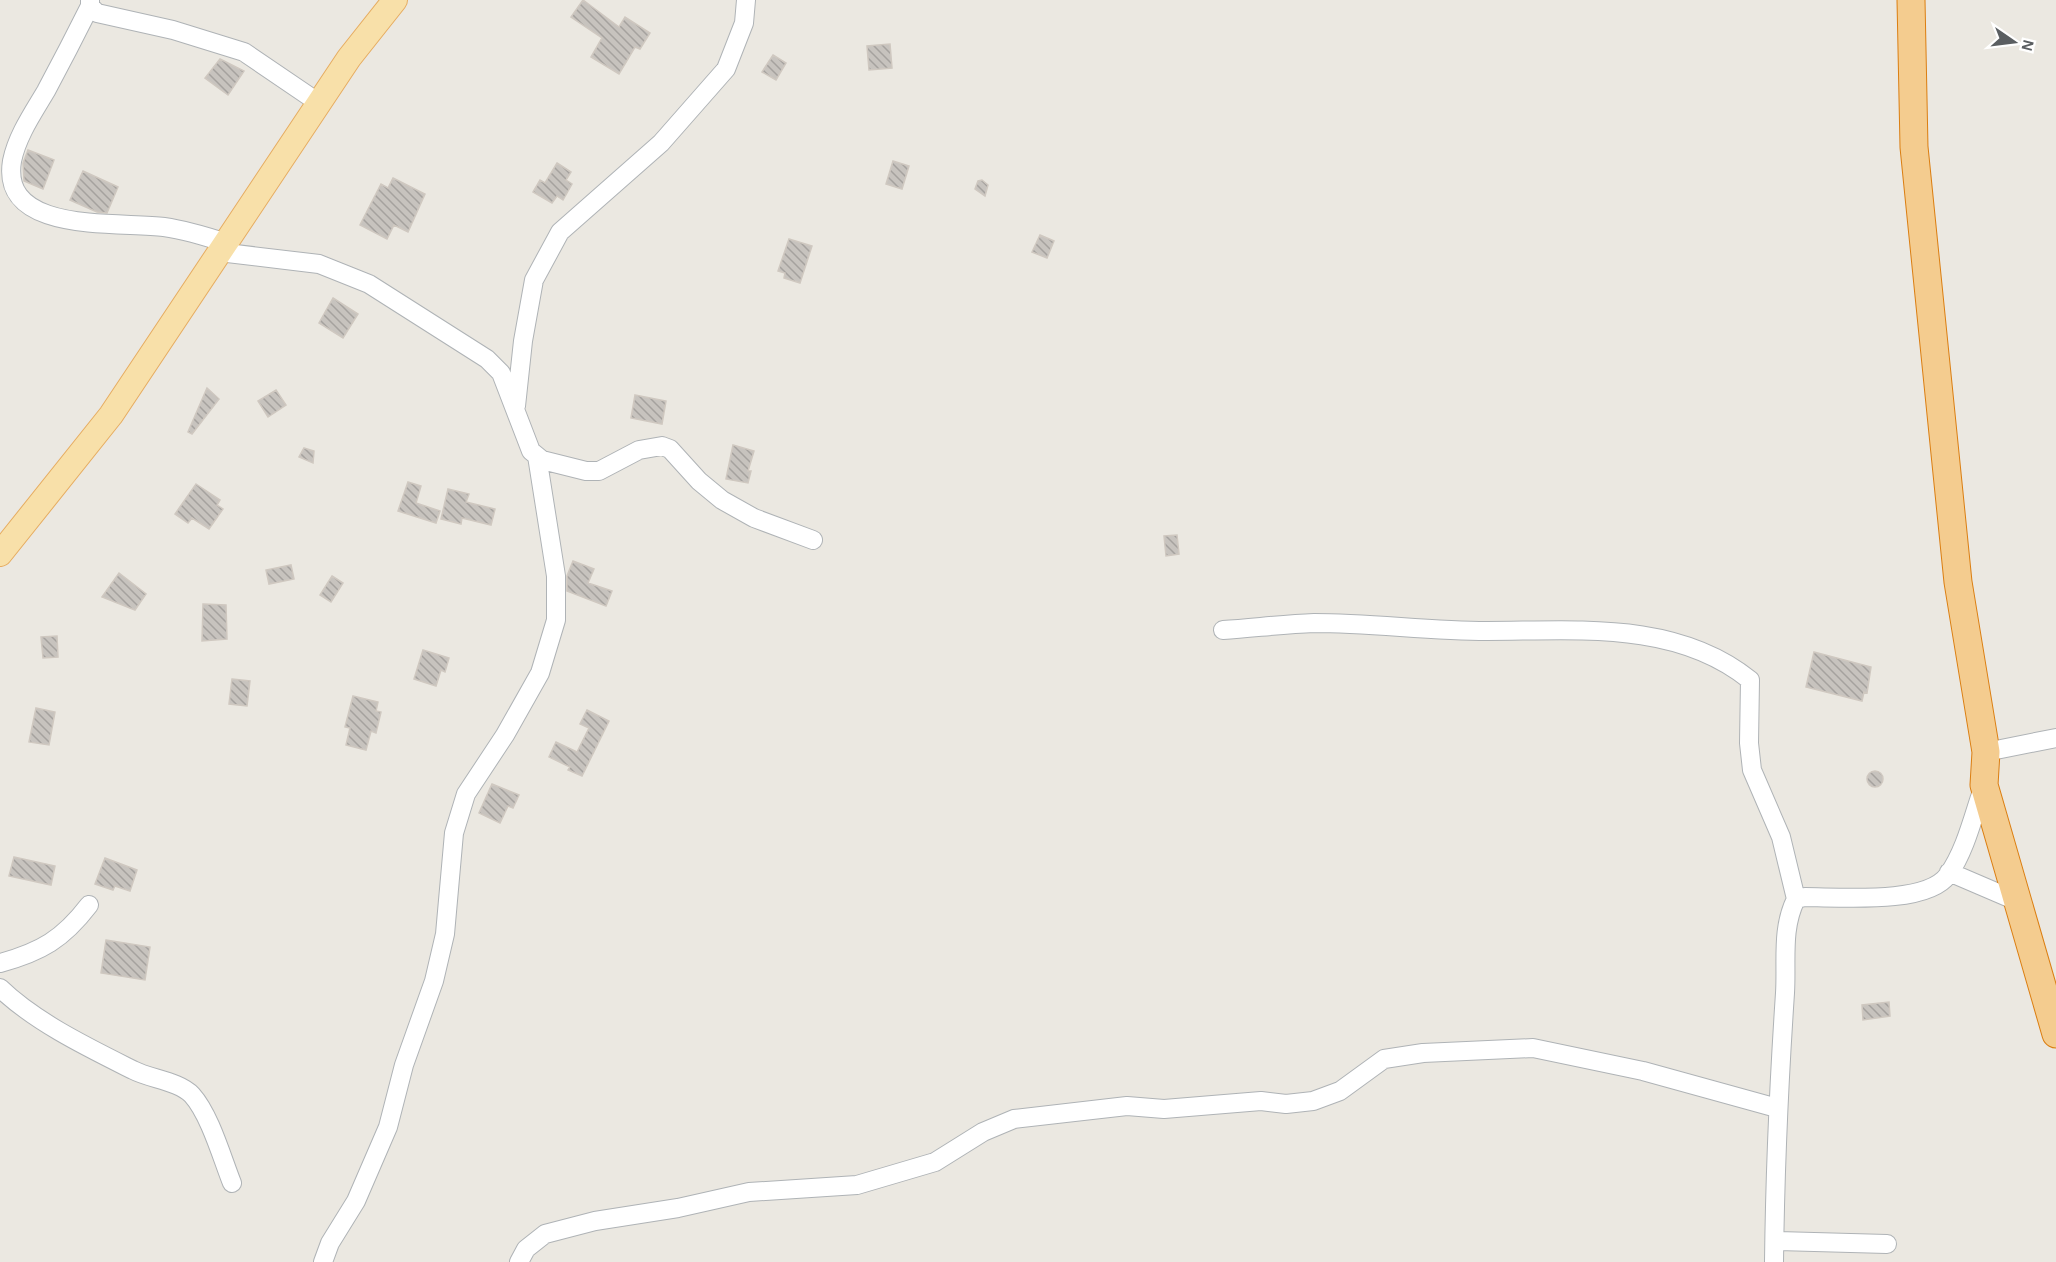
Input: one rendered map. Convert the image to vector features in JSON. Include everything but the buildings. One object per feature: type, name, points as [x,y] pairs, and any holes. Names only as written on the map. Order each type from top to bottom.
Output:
[{"type":"highway","points":[[1911,0],[1915,159],[1958,582],[1986,752],[1984,784],[2056,1034]]},
{"type":"main road","points":[[0,554],[111,415],[349,58],[395,0]]},
{"type":"street","points":[[515,411],[523,340],[534,280],[560,232],[661,143],[726,69],[744,22],[746,0]]},
{"type":"street","points":[[319,103],[244,52],[173,30],[97,13],[90,3],[18,142],[12,159],[9,182],[16,196],[33,211],[70,221],[165,227],[222,248],[319,264],[369,284],[488,359],[501,373],[531,451],[542,460],[599,471],[639,450],[662,446],[670,448],[699,481],[722,500],[754,518],[813,540]]},
{"type":"street","points":[[323,1262],[330,1243],[356,1201],[388,1127],[404,1065],[434,981],[445,934],[454,833],[466,794],[505,735],[540,673],[556,620],[556,576],[537,456]]},
{"type":"street","points":[[1223,630],[1313,623],[1486,631],[1591,630],[1647,637],[1698,649],[1733,666],[1750,680],[1749,742],[1752,770],[1781,837],[1796,899],[1789,912],[1786,930],[1786,976],[1777,1108],[1774,1262]]},
{"type":"street","points":[[1986,752],[2056,738]]},
{"type":"street","points":[[1796,899],[1892,895],[1919,892],[1934,887],[1949,872],[1961,849],[1984,784]]},
{"type":"street","points":[[1949,872],[2019,902]]},
{"type":"street","points":[[0,963],[32,954],[61,937],[89,905]]},
{"type":"street","points":[[0,988],[14,1002],[45,1022],[133,1070],[189,1092],[208,1124],[232,1184]]},
{"type":"street","points":[[519,1262],[526,1249],[545,1234],[596,1221],[678,1208],[749,1192],[857,1185],[935,1162],[983,1132],[1014,1119],[1127,1106],[1164,1109],[1261,1101],[1286,1104],[1313,1101],[1340,1091],[1384,1059],[1423,1053],[1533,1048],[1643,1071],[1777,1108]]},
{"type":"street","points":[[1774,1241],[1887,1244]]}]
